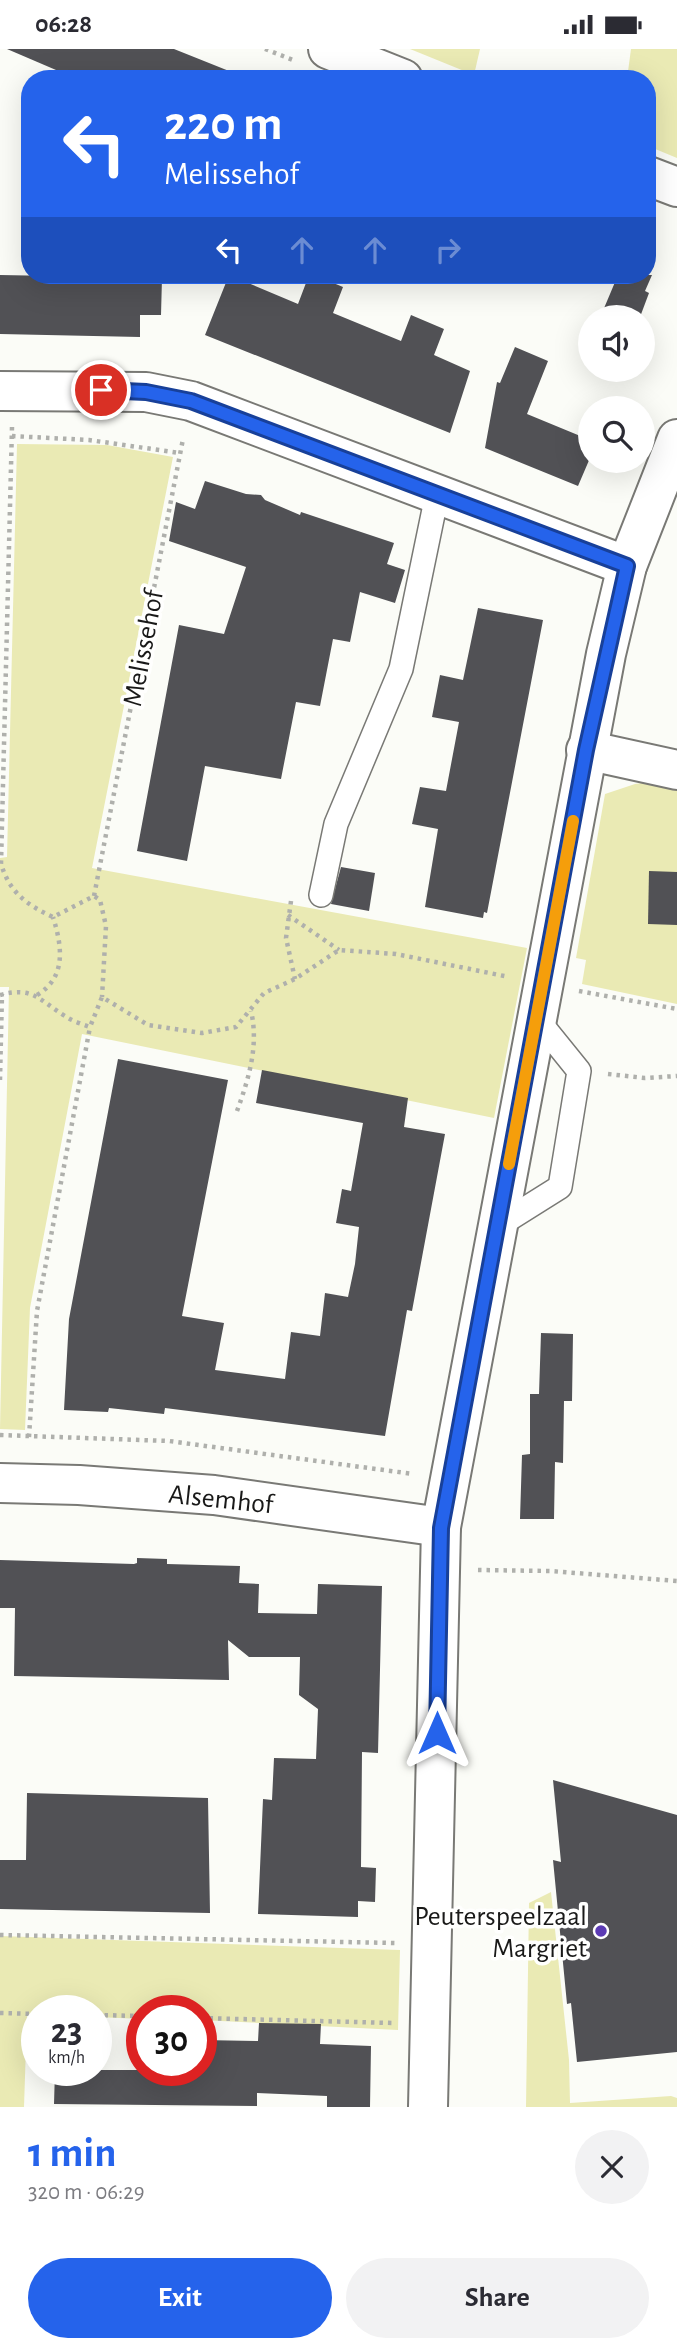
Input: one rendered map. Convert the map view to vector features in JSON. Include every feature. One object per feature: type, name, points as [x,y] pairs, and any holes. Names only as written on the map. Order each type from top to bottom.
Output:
[{"type":"street","points":[[328,49],[380,70]]},
{"type":"street","points":[[656,179],[677,187]]},
{"type":"street","points":[[6,391],[146,392],[191,401],[627,566]]},
{"type":"street","points":[[428,2107],[441,1528],[586,750],[627,566],[677,439]]},
{"type":"street","points":[[586,750],[677,770]]},
{"type":"street","name":"Alsemhof","points":[[0,1483],[79,1485],[214,1495],[441,1528]]},
{"type":"lane","points":[[321,895],[336,824],[401,669],[437,495]]},
{"type":"lane","points":[[498,1226],[559,1187],[579,1071],[540,1002]]},
{"type":"path","points":[[6,391],[12,436],[1,864],[7,883],[19,897],[53,917],[61,952],[59,969],[44,991],[37,995]]},
{"type":"path","name":"Melissehof","points":[[94,896],[191,401]]},
{"type":"path","points":[[12,436],[102,441],[180,453]]},
{"type":"path","points":[[295,979],[286,938],[287,914],[293,891],[321,895]]},
{"type":"path","points":[[29,1437],[37,1311],[90,1027],[102,997],[106,926],[100,900],[94,896],[53,917]]},
{"type":"path","points":[[287,914],[339,950],[396,954],[540,1002],[677,1009]]},
{"type":"path","points":[[102,997],[148,1025],[202,1033],[236,1027],[264,993],[295,979],[339,950]]},
{"type":"path","points":[[0,1080],[1,995],[17,990],[37,995],[66,1017],[90,1027]]},
{"type":"path","points":[[237,1111],[249,1079],[255,1029],[250,1010]]},
{"type":"path","points":[[605,1073],[645,1078],[677,1076]]},
{"type":"path","points":[[0,1435],[169,1441],[410,1473],[449,1482]]},
{"type":"path","points":[[438,1570],[550,1571],[677,1581]]},
{"type":"path","points":[[0,1935],[433,1944]]},
{"type":"path","points":[[0,2013],[21,2014]]},
{"type":"path","points":[[217,2018],[430,2024]]},
{"type":"green space","points":[[410,49],[480,49],[475,70],[462,70]]},
{"type":"green space","points":[[631,49],[677,49],[677,158],[656,149],[656,70],[628,70]]},
{"type":"green space","points":[[17,444],[107,445],[173,457],[92,868],[527,948],[494,1118],[82,1034],[30,1308],[25,1430],[0,1429],[9,987],[0,987],[0,858],[7,857]]},
{"type":"green space","points":[[658,781],[677,786],[677,1004],[582,984],[586,960],[576,958],[605,794],[635,784]]},
{"type":"green space","points":[[551,1892],[569,2060],[570,2103],[671,2096],[677,2098],[677,2107],[526,2107],[529,1903]]},
{"type":"green space","points":[[0,1936],[400,1950],[398,2030],[217,2021],[217,1995],[126,1995],[126,2018],[112,2018],[112,1995],[21,1995],[21,2086],[25,2086],[24,2107],[0,2107]]},
{"type":"building","points":[[7,49],[174,49],[226,70],[56,70]]},
{"type":"building","points":[[0,275],[21,275],[21,284],[162,284],[161,315],[140,315],[140,337],[0,334]]},
{"type":"building","points":[[225,284],[250,284],[298,304],[306,284],[336,284],[343,287],[333,313],[401,341],[411,315],[444,329],[434,355],[470,371],[450,433],[205,335]]},
{"type":"building","points":[[614,284],[648,284],[645,291],[649,293],[644,305],[605,305]]},
{"type":"building","points":[[515,347],[548,361],[527,414],[578,435],[578,473],[584,473],[578,486],[485,448],[497,382],[500,383]]},
{"type":"building","points":[[205,481],[246,494],[261,495],[265,500],[300,515],[301,512],[394,543],[387,564],[405,570],[395,603],[360,592],[350,642],[333,639],[320,706],[296,702],[281,779],[205,766],[187,861],[137,851],[179,625],[224,634],[246,567],[169,541],[176,502],[195,509]]},
{"type":"building","points":[[478,608],[543,620],[487,913],[484,912],[483,918],[425,907],[438,829],[412,824],[420,787],[446,791],[459,722],[432,717],[440,675],[463,680]]},
{"type":"building","points":[[341,867],[375,873],[369,911],[331,904]]},
{"type":"building","points":[[649,871],[677,872],[677,925],[648,924]]},
{"type":"building","points":[[118,1059],[228,1080],[182,1316],[224,1323],[215,1370],[285,1379],[291,1332],[320,1336],[325,1293],[348,1297],[355,1264],[359,1227],[336,1223],[342,1189],[351,1191],[363,1123],[256,1103],[262,1070],[408,1098],[404,1127],[445,1134],[412,1311],[407,1310],[385,1436],[165,1408],[164,1414],[109,1408],[108,1412],[64,1410],[69,1319]]},
{"type":"building","points":[[541,1333],[573,1334],[572,1401],[564,1401],[563,1463],[555,1462],[554,1519],[520,1519],[522,1455],[530,1454],[530,1394],[539,1394]]},
{"type":"building","points":[[137,1558],[167,1559],[167,1564],[240,1566],[239,1583],[259,1584],[258,1613],[317,1614],[318,1584],[382,1586],[378,1753],[362,1752],[361,1867],[376,1868],[375,1902],[358,1901],[358,1917],[258,1914],[263,1799],[272,1800],[274,1758],[316,1759],[318,1709],[299,1695],[300,1657],[249,1657],[228,1640],[229,1680],[14,1676],[15,1608],[0,1608],[0,1560],[134,1564],[137,1563]]},
{"type":"building","name":"Peuterspeelzaal Margriet","points":[[553,1780],[677,1815],[677,2052],[577,2062],[571,2003],[567,2004],[553,1860],[561,1862]]},
{"type":"building","points":[[27,1793],[208,1798],[210,1913],[0,1909],[0,1860],[26,1860]]},
{"type":"building","points":[[259,2023],[321,2024],[320,2044],[371,2046],[370,2107],[327,2107],[327,2096],[257,2093],[257,2106],[54,2104],[55,2086],[112,2086],[112,2070],[126,2070],[126,2086],[217,2086],[217,2040],[258,2041]]},
{"type":"slow traffic","points":[[509,1164],[573,821]]},
{"type":"place","name":"Peuterspeelzaal Margriet","points":[[601,1931]]},
{"type":"route","points":[[101,390],[146,392],[191,401],[627,566],[586,750],[441,1528],[438,1570],[437,1733]]}]
